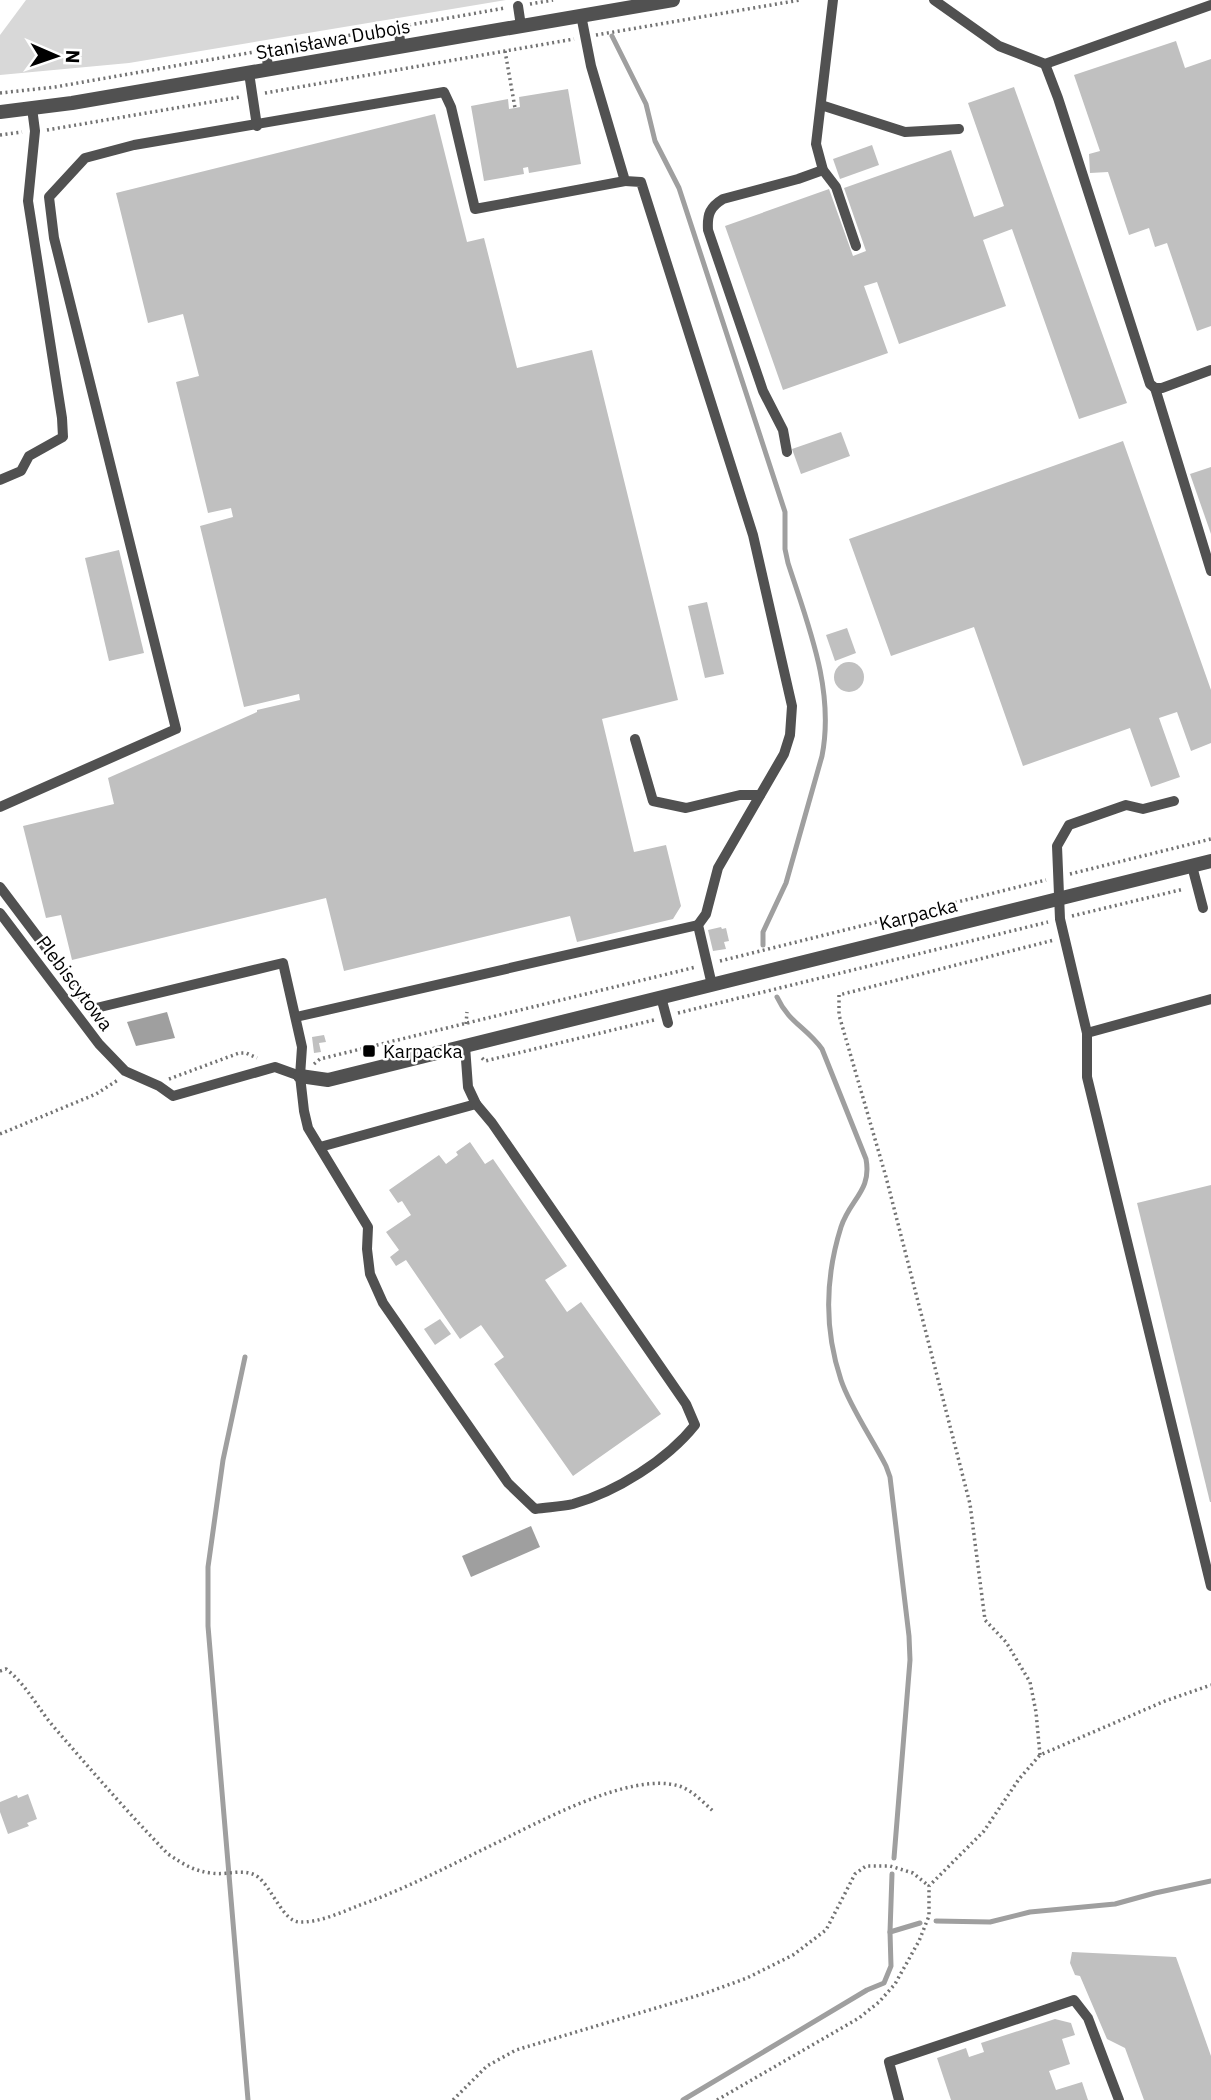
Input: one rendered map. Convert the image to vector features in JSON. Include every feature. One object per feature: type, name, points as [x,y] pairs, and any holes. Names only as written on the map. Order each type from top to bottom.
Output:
[{"type":"street","name":"Stanisława Dubois","points":[[0,111],[269,70],[673,0]]},
{"type":"street","name":"Karpacka","points":[[300,1076],[328,1080],[1211,861]]},
{"type":"lane","points":[[833,0],[816,144],[823,170],[836,187],[856,246]]},
{"type":"lane","points":[[934,0],[999,46],[1045,64],[1211,5]]},
{"type":"lane","points":[[518,6],[521,26]]},
{"type":"lane","points":[[581,15],[591,66],[625,181]]},
{"type":"lane","points":[[398,27],[401,47]]},
{"type":"lane","points":[[265,50],[269,70]]},
{"type":"lane","points":[[1045,64],[1150,384],[1155,388],[1162,388],[1211,370]]},
{"type":"lane","points":[[249,73],[257,126]]},
{"type":"lane","points":[[0,807],[176,730],[54,238],[49,197],[85,158],[134,145],[444,92],[451,107],[475,209],[625,181],[641,182],[753,534],[792,706],[790,736],[784,754],[718,869],[706,914],[698,925],[296,1017]]},
{"type":"lane","points":[[821,105],[905,132],[958,129]]},
{"type":"lane","points":[[0,480],[21,471],[29,456],[63,436],[28,201],[35,131],[32,108]]},
{"type":"lane","points":[[787,452],[783,430],[763,391],[708,230],[707,215],[713,205],[723,199],[823,170]]},
{"type":"lane","points":[[1155,388],[1211,571]]},
{"type":"lane","points":[[635,739],[653,801],[686,808],[740,795],[760,795]]},
{"type":"lane","points":[[1174,801],[1143,808],[1126,805],[1069,825],[1057,846],[1059,899],[1063,937],[1087,1033],[1087,1077],[1211,1586]]},
{"type":"lane","points":[[1192,866],[1203,908]]},
{"type":"lane","points":[[0,887],[92,1009],[282,963],[302,1047],[300,1076],[309,1128],[368,1227],[370,1274],[383,1303],[508,1483],[535,1509],[572,1504],[620,1485],[682,1442],[695,1425],[678,1392],[500,1134],[476,1104],[468,1087],[466,1046]]},
{"type":"lane","name":"Plebiscytowa","points":[[0,914],[99,1044],[125,1071]]},
{"type":"lane","points":[[698,925],[712,985]]},
{"type":"lane","points":[[661,997],[667,1020]]},
{"type":"lane","points":[[1087,1033],[1211,999]]},
{"type":"lane","name":"Karpacka","points":[[125,1071],[159,1086],[173,1096],[275,1067],[300,1076]]},
{"type":"lane","points":[[320,1147],[476,1104]]},
{"type":"lane","points":[[899,2100],[889,2062],[1074,2000],[1088,2018],[1119,2100]]},
{"type":"path","points":[[0,135],[70,127],[800,0]]},
{"type":"path","points":[[505,51],[515,108]]},
{"type":"path","points":[[300,1076],[320,1059],[1211,839]]},
{"type":"path","points":[[466,1046],[485,1061],[667,1020],[1197,886]]},
{"type":"path","points":[[1040,1755],[1030,1682],[1006,1642],[985,1620],[970,1504],[886,1177],[839,1015],[839,995],[1038,946],[1063,937]]},
{"type":"path","points":[[159,1086],[170,1079],[246,1053]]},
{"type":"path","points":[[0,1134],[96,1094],[116,1083],[125,1071]]},
{"type":"path","points":[[0,1671],[6,1668],[20,1679],[54,1727],[168,1854],[191,1869],[214,1874],[247,1872],[256,1876],[269,1888],[287,1918],[298,1922],[330,1917],[391,1894],[564,1810],[622,1789],[657,1783],[680,1786],[696,1795],[713,1811]]},
{"type":"path","points":[[717,2100],[859,2018],[879,2002],[895,1984],[919,1941],[929,1916],[929,1886],[984,1831],[1019,1779],[1040,1755],[1211,1685]]},
{"type":"path","points":[[453,2100],[487,2066],[516,2050],[747,1979],[793,1955],[827,1930],[855,1874],[866,1866],[890,1866],[914,1873],[929,1886]]},
{"type":"shaded area","points":[[26,0],[506,0],[129,63],[0,75],[0,35]]},
{"type":"shaded area","points":[[167,1012],[175,1038],[136,1046],[127,1022]]},
{"type":"shaded area","points":[[531,1526],[540,1547],[471,1577],[462,1556]]},
{"type":"building","points":[[1176,41],[1185,68],[1211,59],[1211,326],[1197,331],[1167,243],[1155,247],[1149,228],[1129,235],[1108,172],[1090,173],[1089,154],[1100,151],[1074,75]]},
{"type":"building","points":[[1014,87],[1127,403],[1079,419],[1012,229],[983,240],[1006,306],[899,344],[877,282],[864,286],[888,353],[783,390],[725,226],[829,189],[853,256],[866,251],[844,188],[951,150],[974,217],[1004,206],[968,103]]},
{"type":"building","points":[[568,89],[581,164],[529,173],[528,167],[523,168],[524,174],[484,181],[471,106],[508,99],[509,109],[515,108],[520,107],[519,97]]},
{"type":"building","points":[[435,114],[467,242],[484,238],[517,368],[592,350],[678,700],[602,719],[634,852],[666,845],[681,906],[673,919],[577,942],[570,916],[344,971],[326,898],[72,960],[61,915],[46,918],[23,826],[114,804],[108,778],[257,710],[300,700],[299,694],[244,707],[200,526],[233,517],[231,508],[208,513],[176,382],[199,376],[183,314],[148,323],[116,193]]},
{"type":"building","points":[[872,145],[879,165],[840,179],[833,159]]},
{"type":"building","points":[[841,432],[850,456],[801,474],[792,449]]},
{"type":"building","points":[[1123,441],[1211,690],[1211,743],[1191,751],[1177,712],[1159,718],[1180,777],[1151,787],[1130,728],[1023,766],[974,627],[891,656],[849,539]]},
{"type":"building","points":[[1211,467],[1211,534],[1190,474]]},
{"type":"building","points":[[119,550],[144,653],[109,661],[85,558]]},
{"type":"building","points":[[707,602],[724,674],[705,678],[688,606]]},
{"type":"building","points":[[847,628],[856,653],[835,661],[826,635]]},
{"type":"building","points":[[849,662],[860,666],[864,677],[860,688],[849,692],[838,688],[834,677],[838,666]]},
{"type":"building","points":[[726,928],[729,941],[724,942],[726,949],[713,951],[708,930]]},
{"type":"building","points":[[324,1035],[326,1042],[319,1043],[321,1052],[314,1053],[312,1037]]},
{"type":"building","points":[[470,1142],[485,1164],[493,1159],[567,1266],[545,1280],[567,1312],[581,1302],[661,1414],[573,1476],[494,1364],[504,1357],[481,1325],[460,1339],[406,1260],[396,1266],[390,1257],[399,1250],[386,1232],[411,1215],[402,1201],[398,1203],[389,1190],[439,1155],[446,1164]]},
{"type":"building","points":[[1211,1185],[1211,1502],[1210,1502],[1137,1203]]},
{"type":"building","points":[[440,1319],[451,1334],[435,1345],[424,1329]]},
{"type":"building","points":[[28,1794],[37,1819],[27,1823],[29,1826],[8,1834],[0,1812],[0,1802]]},
{"type":"building","points":[[1072,1952],[1176,1957],[1211,2056],[1211,2100],[1144,2100],[1125,2048],[1107,2039],[1080,1976],[1075,1975],[1070,1963]]},
{"type":"building","points":[[1055,2019],[1071,2023],[1075,2035],[1062,2039],[1070,2064],[1049,2071],[1056,2090],[1082,2082],[1088,2100],[951,2100],[937,2058],[966,2048],[969,2057],[984,2052],[981,2043]]},
{"type":"waterway","points":[[612,36],[646,104],[655,141],[679,188],[785,512],[785,549],[788,563],[811,634],[822,682],[825,707],[822,756],[786,883],[763,932],[763,945]]},
{"type":"waterway","points":[[777,997],[792,1019],[822,1049],[866,1159],[866,1179],[845,1217],[836,1246],[829,1284],[829,1323],[841,1380],[890,1477],[910,1660],[894,1858]]},
{"type":"waterway","points":[[245,1357],[223,1460],[208,1567],[208,1626],[248,2100]]},
{"type":"waterway","points":[[890,1932],[892,1874]]},
{"type":"waterway","points":[[936,1921],[990,1922],[1030,1912],[1115,1904],[1211,1881]]},
{"type":"waterway","points":[[683,2100],[867,1990],[884,1983],[891,1966],[890,1932],[920,1923]]},
{"type":"place","name":"Karpacka","points":[[369,1051]]}]
